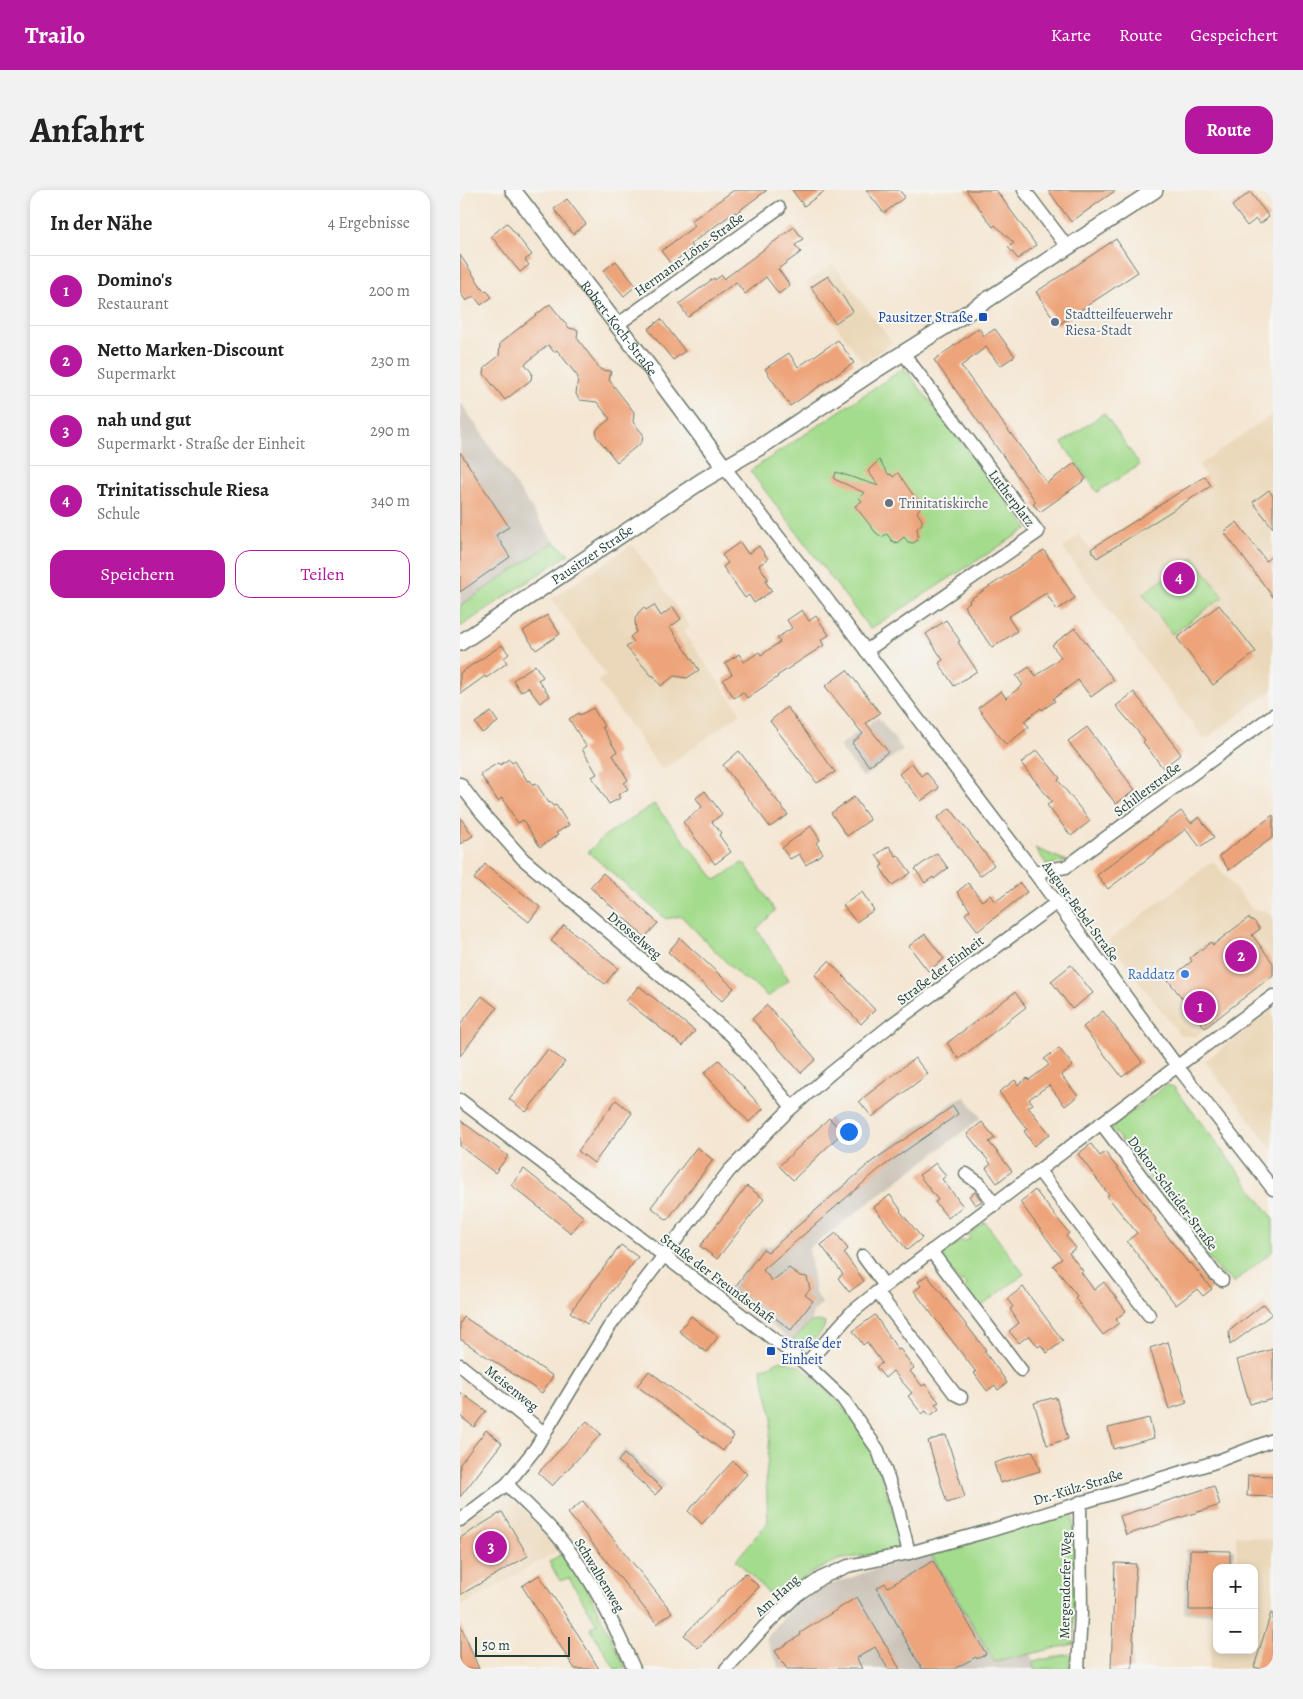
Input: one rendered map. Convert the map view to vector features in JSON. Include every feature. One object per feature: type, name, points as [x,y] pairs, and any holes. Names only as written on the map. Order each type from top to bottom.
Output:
[{"type":"street","name":"Robert-Koch-Straße","points":[[513,190],[724,467]]},
{"type":"street","points":[[1024,190],[1068,248]]},
{"type":"street","points":[[866,650],[724,467],[762,446],[1068,248],[1154,190]]},
{"type":"street","name":"Hermann-Löns-Straße","points":[[617,325],[779,208]]},
{"type":"street","name":"Lutherplatz","points":[[866,650],[1038,532],[903,353]]},
{"type":"street","name":"Pausitzer Straße","points":[[460,643],[724,467]]},
{"type":"street","name":"August-Bebel-Straße","points":[[866,650],[1034,872],[1177,1066],[1273,1189]]},
{"type":"street","name":"Schillerstraße","points":[[1034,872],[1066,867],[1273,715]]},
{"type":"street","name":"Drosselweg","points":[[460,784],[482,813],[523,859],[732,1036],[792,1107]]},
{"type":"street","name":"Straße der Einheit","points":[[460,1520],[507,1484],[545,1434],[609,1327],[729,1171],[792,1107],[831,1072],[1056,903]]},
{"type":"street","points":[[806,1364],[851,1313],[881,1289],[1273,996]]},
{"type":"street","name":"Straße der Freundschaft","points":[[460,1100],[806,1364],[844,1399],[878,1450],[897,1504],[909,1553]]},
{"type":"street","name":"Doktor-Scheider-Straße","points":[[1101,1123],[1215,1274],[1222,1280]]},
{"type":"street","points":[[1039,1171],[1149,1315]]},
{"type":"street","points":[[966,1174],[979,1183],[995,1204]]},
{"type":"street","points":[[931,1251],[1022,1370]]},
{"type":"street","points":[[863,1256],[881,1289],[954,1394],[961,1397]]},
{"type":"street","name":"Meisenweg","points":[[460,1366],[545,1434]]},
{"type":"street","name":"Dr.-Külz-Straße","points":[[890,1557],[992,1530],[1215,1462],[1273,1440]]},
{"type":"street","name":"Schwalbenweg","points":[[507,1484],[543,1518],[574,1557],[594,1589],[634,1669]]},
{"type":"street","name":"Mergendorfer Weg","points":[[1078,1669],[1081,1613],[1080,1502]]},
{"type":"street","name":"Am Hang","points":[[726,1669],[765,1626],[797,1595],[821,1578],[848,1566],[890,1557]]},
{"type":"shaded area","points":[[833,264],[892,342],[864,363],[805,284]]},
{"type":"shaded area","points":[[462,404],[554,542],[460,606],[460,405]]},
{"type":"shaded area","points":[[1273,414],[1273,690],[1204,740],[1063,548],[1079,535],[1097,558],[1211,486],[1199,465]]},
{"type":"shaded area","points":[[632,545],[690,626],[683,632],[741,713],[662,770],[598,681],[606,675],[551,599]]},
{"type":"shaded area","points":[[878,717],[903,750],[863,777],[839,746]]},
{"type":"shaded area","points":[[1213,861],[1253,910],[1267,911],[1273,919],[1273,978],[1196,1037],[1180,1035],[1108,941]]},
{"type":"shaded area","points":[[1273,1009],[1273,1150],[1205,1061]]},
{"type":"shaded area","points":[[965,1097],[981,1118],[809,1248],[815,1293],[822,1303],[813,1313],[811,1322],[796,1338],[792,1341],[728,1293],[762,1247],[774,1245],[869,1160],[955,1101]]},
{"type":"shaded area","points":[[625,1449],[666,1485],[655,1496],[615,1460]]},
{"type":"shaded area","points":[[497,1482],[549,1536],[559,1550],[460,1607],[460,1512]]},
{"type":"shaded area","points":[[1236,1535],[1273,1540],[1273,1669],[1209,1669],[1213,1634],[1213,1654],[1258,1654],[1258,1564],[1237,1564]]},
{"type":"shaded area","points":[[1186,1549],[1234,1550],[1234,1564],[1213,1564],[1213,1614],[1184,1613]]},
{"type":"shaded area","points":[[929,1551],[995,1662],[1031,1654],[1034,1669],[780,1669],[766,1639],[788,1611],[820,1588]]},
{"type":"green space","points":[[904,368],[1028,528],[870,629],[750,471]]},
{"type":"green space","points":[[1104,413],[1140,465],[1097,492],[1062,443]]},
{"type":"green space","points":[[554,542],[569,554],[460,627],[460,606]]},
{"type":"green space","points":[[1194,557],[1223,597],[1172,634],[1143,594]]},
{"type":"green space","points":[[654,804],[716,880],[742,863],[746,865],[775,911],[757,929],[789,980],[768,997],[756,986],[741,977],[681,916],[666,919],[588,852],[604,836]]},
{"type":"green space","points":[[1035,848],[1067,861],[1047,865]]},
{"type":"green space","points":[[1167,1085],[1174,1087],[1273,1218],[1273,1251],[1233,1283],[1230,1278],[1221,1274],[1111,1127]]},
{"type":"green space","points":[[985,1222],[1024,1274],[979,1308],[964,1289],[967,1286],[963,1281],[960,1283],[941,1256],[962,1240],[964,1242],[970,1238],[968,1235]]},
{"type":"green space","points":[[819,1321],[825,1323],[824,1327],[813,1340],[802,1345],[792,1341],[811,1322]]},
{"type":"green space","points":[[780,1360],[802,1367],[844,1407],[864,1437],[876,1460],[895,1517],[899,1544],[896,1550],[838,1560],[809,1574],[775,1600],[736,1560],[768,1522],[766,1476],[772,1416],[761,1368],[768,1367]]},
{"type":"green space","points":[[1073,1511],[1074,1644],[995,1662],[929,1551]]},
{"type":"green space","points":[[561,1554],[566,1558],[587,1588],[626,1669],[615,1669],[590,1628],[597,1624],[569,1578],[560,1581],[549,1562]]},
{"type":"green space","points":[[1069,1654],[1074,1659],[1073,1669],[1034,1669],[1033,1662]]},
{"type":"building","points":[[734,190],[767,190],[690,244],[693,248],[671,264],[661,251],[695,226],[691,221]]},
{"type":"building","points":[[792,190],[826,190],[804,206]]},
{"type":"building","points":[[866,190],[899,190],[905,197],[884,213]]},
{"type":"building","points":[[966,190],[996,190],[1036,245],[1018,259],[1008,247],[1014,243],[995,225],[993,227]]},
{"type":"building","points":[[1048,190],[1116,190],[1071,222]]},
{"type":"building","points":[[1250,192],[1269,217],[1260,224],[1256,219],[1247,226],[1232,206]]},
{"type":"building","points":[[567,199],[586,224],[573,234],[554,209]]},
{"type":"building","points":[[507,223],[532,255],[525,260],[529,265],[520,272],[491,236]]},
{"type":"building","points":[[794,227],[803,239],[795,245],[801,252],[778,269],[790,285],[779,294],[766,277],[745,294],[736,282],[688,317],[679,304],[714,278],[715,280],[722,275],[724,279]]},
{"type":"building","points":[[1116,239],[1138,272],[1058,325],[1036,292]]},
{"type":"building","points":[[460,255],[484,291],[486,290],[492,297],[481,305],[474,296],[466,301],[460,292]]},
{"type":"building","points":[[616,261],[636,286],[624,296],[603,271]]},
{"type":"building","points":[[828,276],[853,311],[835,323],[811,287]]},
{"type":"building","points":[[550,304],[569,328],[578,330],[577,338],[601,370],[611,371],[609,380],[634,412],[633,422],[643,434],[642,442],[617,462],[596,436],[597,429],[610,419],[597,402],[580,400],[576,394],[578,377],[557,350],[554,352],[548,345],[525,364],[532,373],[531,380],[505,400],[484,374],[485,367],[499,356],[500,343]]},
{"type":"building","points":[[661,319],[685,351],[673,360],[648,329]]},
{"type":"building","points":[[979,328],[984,336],[995,329],[1015,356],[1000,366],[986,347],[961,366],[1047,483],[1075,463],[1086,479],[1040,512],[1033,504],[1036,502],[934,360]]},
{"type":"building","points":[[838,340],[854,363],[790,406],[765,369],[789,353],[798,367]]},
{"type":"building","points":[[460,452],[509,527],[496,535],[510,557],[460,592]]},
{"type":"building","name":"Trinitatiskirche","points":[[879,460],[889,475],[891,474],[893,477],[898,473],[921,506],[917,512],[922,520],[922,524],[917,528],[917,541],[913,543],[908,542],[904,537],[897,543],[892,541],[887,534],[882,537],[876,533],[855,506],[862,501],[859,498],[865,493],[834,479],[836,472],[879,486],[868,471]]},
{"type":"building","points":[[1205,476],[1211,486],[1097,558],[1091,549]]},
{"type":"building","points":[[1269,490],[1273,496],[1273,528],[1253,502]]},
{"type":"building","points":[[1237,522],[1266,561],[1273,555],[1273,597],[1224,532]]},
{"type":"building","points":[[740,542],[748,554],[759,546],[768,559],[759,565],[768,579],[765,581],[772,591],[754,603],[749,595],[745,598],[723,567],[728,563],[722,555]]},
{"type":"building","points":[[1044,550],[1075,598],[1057,610],[1046,593],[1008,617],[1017,631],[992,648],[964,606],[970,602],[969,600]]},
{"type":"building","points":[[654,605],[661,616],[673,607],[681,619],[670,627],[699,670],[687,678],[674,676],[661,686],[626,647],[634,642],[630,637],[636,632],[635,619],[638,613],[644,607],[646,610]]},
{"type":"building","points":[[1219,605],[1256,652],[1213,685],[1177,638]]},
{"type":"building","points":[[802,610],[809,621],[816,616],[829,635],[821,640],[824,645],[747,698],[743,692],[734,698],[723,680],[732,674],[725,663],[739,654],[744,662],[759,652],[761,655],[780,642],[777,638],[792,628],[787,620]]},
{"type":"building","points":[[547,615],[560,634],[536,650],[523,631]]},
{"type":"building","points":[[946,620],[977,671],[954,686],[939,663],[943,660],[926,634]]},
{"type":"building","points":[[1075,628],[1114,680],[1091,697],[1078,680],[1053,699],[1055,701],[1042,710],[1041,708],[1024,721],[1029,727],[1006,745],[978,708],[1001,691],[1006,698],[1023,685],[1016,676],[1029,667],[1036,676],[1061,657],[1052,645]]},
{"type":"building","points":[[502,645],[509,654],[504,658],[507,663],[460,694],[460,673]]},
{"type":"building","points":[[535,665],[543,677],[538,680],[550,696],[540,703],[528,687],[521,692],[513,680]]},
{"type":"building","points":[[847,670],[880,713],[866,723],[888,752],[869,766],[852,743],[863,734],[825,686]]},
{"type":"building","points":[[1134,692],[1181,754],[1163,768],[1143,742],[1145,740],[1116,706]]},
{"type":"building","points":[[787,707],[835,772],[817,783],[770,721]]},
{"type":"building","points":[[593,708],[617,752],[613,755],[628,780],[624,783],[628,789],[618,795],[620,798],[609,804],[592,777],[597,774],[582,749],[586,746],[569,719]]},
{"type":"building","points":[[491,712],[498,722],[482,733],[475,723]]},
{"type":"building","points":[[1087,727],[1135,790],[1116,804],[1068,741]]},
{"type":"building","points":[[1037,750],[1060,778],[1058,780],[1090,821],[1071,836],[1047,805],[1052,802],[1021,763]]},
{"type":"building","points":[[739,751],[788,815],[770,827],[723,765]]},
{"type":"building","points":[[509,759],[512,763],[515,761],[528,782],[530,780],[533,785],[536,783],[549,803],[553,806],[556,805],[569,825],[540,847],[523,820],[518,823],[502,798],[498,801],[480,774],[498,763],[500,765]]},
{"type":"building","points":[[912,763],[921,776],[926,772],[939,788],[921,801],[899,774]]},
{"type":"building","points":[[705,791],[722,814],[712,822],[721,833],[719,835],[731,852],[715,864],[683,822],[702,807],[696,798]]},
{"type":"building","points":[[854,797],[870,820],[847,836],[831,813]]},
{"type":"building","points":[[950,808],[994,865],[980,876],[937,818]]},
{"type":"building","points":[[1181,811],[1191,823],[1199,817],[1214,837],[1200,847],[1186,829],[1108,889],[1097,875]]},
{"type":"building","points":[[1273,815],[1273,837],[1229,870],[1219,856]]},
{"type":"building","points":[[460,817],[473,836],[460,844]]},
{"type":"building","points":[[811,826],[820,840],[816,843],[823,853],[806,865],[799,854],[790,859],[782,848]]},
{"type":"building","points":[[889,846],[911,873],[892,885],[880,867],[883,865],[876,855]]},
{"type":"building","points":[[937,853],[948,868],[934,879],[933,877],[925,883],[915,869]]},
{"type":"building","points":[[485,864],[540,907],[529,922],[474,879]]},
{"type":"building","points":[[603,873],[658,923],[645,937],[590,887]]},
{"type":"building","points":[[968,883],[982,901],[990,895],[995,902],[1020,883],[1027,892],[978,931],[965,914],[970,910],[957,892]]},
{"type":"building","points":[[862,892],[874,910],[856,922],[843,905]]},
{"type":"building","points":[[1248,918],[1254,921],[1260,929],[1252,935],[1273,963],[1273,975],[1205,1028],[1168,980],[1192,961],[1190,958],[1211,942],[1213,945]]},
{"type":"building","points":[[564,925],[618,968],[605,984],[551,941]]},
{"type":"building","points":[[925,934],[944,959],[928,971],[909,946]]},
{"type":"building","points":[[680,938],[734,988],[722,1001],[668,952]]},
{"type":"building","points":[[829,961],[875,1010],[861,1024],[815,975]]},
{"type":"building","points":[[1071,965],[1093,993],[1072,1009],[1051,981]]},
{"type":"building","points":[[639,986],[695,1031],[683,1046],[626,1001]]},
{"type":"building","points":[[1015,992],[1026,1007],[959,1059],[947,1043]]},
{"type":"building","points":[[482,996],[497,1008],[460,1056],[460,1025]]},
{"type":"building","points":[[767,1005],[816,1059],[801,1073],[752,1019]]},
{"type":"building","points":[[1103,1011],[1142,1062],[1122,1077],[1083,1027]]},
{"type":"building","points":[[1059,1048],[1073,1066],[1061,1075],[1078,1096],[1065,1106],[1049,1085],[1029,1099],[1033,1104],[1028,1107],[1050,1134],[1034,1146],[1024,1131],[1027,1129],[999,1092],[1015,1080],[1018,1085],[1027,1078],[1029,1080],[1049,1065],[1044,1059]]},
{"type":"building","points":[[548,1049],[565,1062],[526,1112],[509,1099]]},
{"type":"building","points":[[915,1058],[928,1074],[872,1117],[859,1101]]},
{"type":"building","points":[[719,1060],[763,1109],[749,1122],[704,1073]]},
{"type":"building","points":[[616,1100],[632,1113],[594,1163],[578,1151]]},
{"type":"building","points":[[953,1106],[958,1114],[878,1170],[763,1270],[772,1281],[789,1268],[800,1276],[807,1277],[810,1289],[805,1295],[813,1301],[791,1330],[735,1287],[763,1249],[768,1252],[871,1162]]},
{"type":"building","points":[[829,1118],[843,1132],[793,1180],[779,1166]]},
{"type":"building","points":[[460,1120],[508,1156],[495,1173],[460,1146]]},
{"type":"building","points":[[982,1122],[995,1138],[989,1142],[1012,1171],[997,1183],[986,1168],[991,1164],[967,1134]]},
{"type":"building","points":[[1091,1144],[1100,1156],[1105,1152],[1189,1264],[1191,1263],[1212,1289],[1203,1296],[1197,1289],[1176,1305],[1127,1241],[1137,1233],[1107,1196],[1109,1195],[1078,1154]]},
{"type":"building","points":[[697,1147],[713,1160],[667,1220],[651,1207]]},
{"type":"building","points":[[936,1163],[946,1176],[942,1179],[963,1206],[948,1218],[935,1202],[938,1200],[919,1175]]},
{"type":"building","points":[[524,1169],[584,1217],[571,1233],[511,1185]]},
{"type":"building","points":[[747,1186],[764,1199],[717,1259],[700,1246]]},
{"type":"building","points":[[1035,1190],[1069,1233],[1066,1236],[1076,1248],[1069,1253],[1083,1271],[1081,1272],[1094,1290],[1104,1282],[1126,1311],[1116,1319],[1119,1323],[1103,1335],[1075,1298],[1077,1296],[1053,1265],[1062,1259],[1020,1202]]},
{"type":"building","points":[[975,1192],[982,1201],[975,1205],[969,1196]]},
{"type":"building","points":[[890,1195],[900,1211],[922,1238],[907,1250],[874,1207]]},
{"type":"building","points":[[836,1233],[848,1249],[844,1253],[864,1281],[849,1292],[838,1278],[843,1274],[821,1245]]},
{"type":"building","points":[[621,1245],[638,1257],[587,1324],[570,1312]]},
{"type":"building","points":[[927,1275],[986,1350],[984,1351],[1004,1378],[1007,1383],[998,1390],[995,1385],[987,1391],[974,1373],[976,1372],[914,1291],[921,1286],[918,1282]]},
{"type":"building","points":[[1023,1287],[1063,1341],[1047,1353],[1041,1345],[1038,1347],[1029,1335],[1019,1343],[1009,1331],[1019,1323],[1010,1309],[1013,1307],[1007,1299]]},
{"type":"building","points":[[1264,1304],[1272,1314],[1230,1345],[1229,1331]]},
{"type":"building","points":[[875,1315],[898,1350],[900,1349],[914,1368],[910,1371],[922,1386],[925,1384],[939,1402],[935,1404],[939,1409],[930,1416],[926,1411],[922,1414],[908,1396],[912,1393],[893,1371],[885,1378],[876,1367],[882,1363],[867,1342],[863,1345],[853,1331]]},
{"type":"building","points":[[691,1316],[718,1337],[706,1352],[679,1331]]},
{"type":"building","points":[[464,1317],[553,1376],[542,1393],[460,1339],[460,1323]]},
{"type":"building","points":[[1168,1342],[1187,1403],[1169,1409],[1150,1348]]},
{"type":"building","points":[[1273,1349],[1273,1399],[1250,1404],[1237,1360]]},
{"type":"building","points":[[649,1371],[734,1436],[723,1451],[637,1386]]},
{"type":"building","points":[[460,1392],[486,1411],[474,1427],[460,1416]]},
{"type":"building","points":[[1056,1397],[1068,1439],[1047,1445],[1034,1403]]},
{"type":"building","points":[[1149,1418],[1154,1438],[1113,1449],[1108,1428]]},
{"type":"building","points":[[587,1421],[601,1434],[552,1486],[538,1473]]},
{"type":"building","points":[[486,1430],[502,1443],[460,1497],[460,1464]]},
{"type":"building","points":[[946,1435],[965,1497],[947,1503],[928,1441]]},
{"type":"building","points":[[1033,1451],[1040,1471],[1000,1483],[994,1463]]},
{"type":"building","points":[[624,1454],[662,1488],[655,1495],[618,1461]]},
{"type":"building","points":[[733,1461],[747,1474],[702,1524],[688,1511]]},
{"type":"building","points":[[1248,1475],[1273,1476],[1273,1497],[1247,1496]]},
{"type":"building","points":[[1214,1486],[1220,1505],[1126,1535],[1120,1516]]},
{"type":"building","points":[[583,1501],[672,1612],[657,1624],[568,1513]]},
{"type":"building","points":[[502,1512],[528,1556],[460,1595],[460,1538]]},
{"type":"building","points":[[1190,1550],[1230,1551],[1230,1564],[1213,1564],[1213,1610],[1189,1610]]},
{"type":"building","points":[[933,1561],[986,1654],[977,1659],[976,1657],[954,1669],[922,1669],[877,1588],[885,1583],[888,1587]]},
{"type":"building","points":[[1115,1563],[1136,1564],[1132,1669],[1111,1669]]},
{"type":"building","points":[[745,1573],[759,1587],[698,1648],[684,1635]]},
{"type":"building","points":[[539,1575],[599,1669],[575,1669],[522,1586]]},
{"type":"building","points":[[857,1597],[900,1669],[888,1669],[875,1647],[857,1658],[862,1669],[787,1669],[775,1651]]},
{"type":"building","points":[[1271,1613],[1273,1614],[1273,1669],[1261,1669],[1254,1667]]},
{"type":"building","points":[[460,1624],[479,1669],[460,1669]]},
{"type":"place","name":"Pausitzer Straße","points":[[983,317]]},
{"type":"place","name":"Stadtteilfeuerwehr Riesa-Stadt","points":[[1055,322]]},
{"type":"place","name":"Trinitatiskirche","points":[[889,503]]},
{"type":"place","name":"Trinitatisschule Riesa","points":[[1179,578]]},
{"type":"place","name":"Netto Marken-Discount","points":[[1241,956]]},
{"type":"place","name":"Raddatz","points":[[1185,974]]},
{"type":"place","name":"Domino's","points":[[1200,1007]]},
{"type":"place","name":"Straße der Einheit","points":[[771,1351]]},
{"type":"place","name":"nah und gut","points":[[491,1547]]}]
